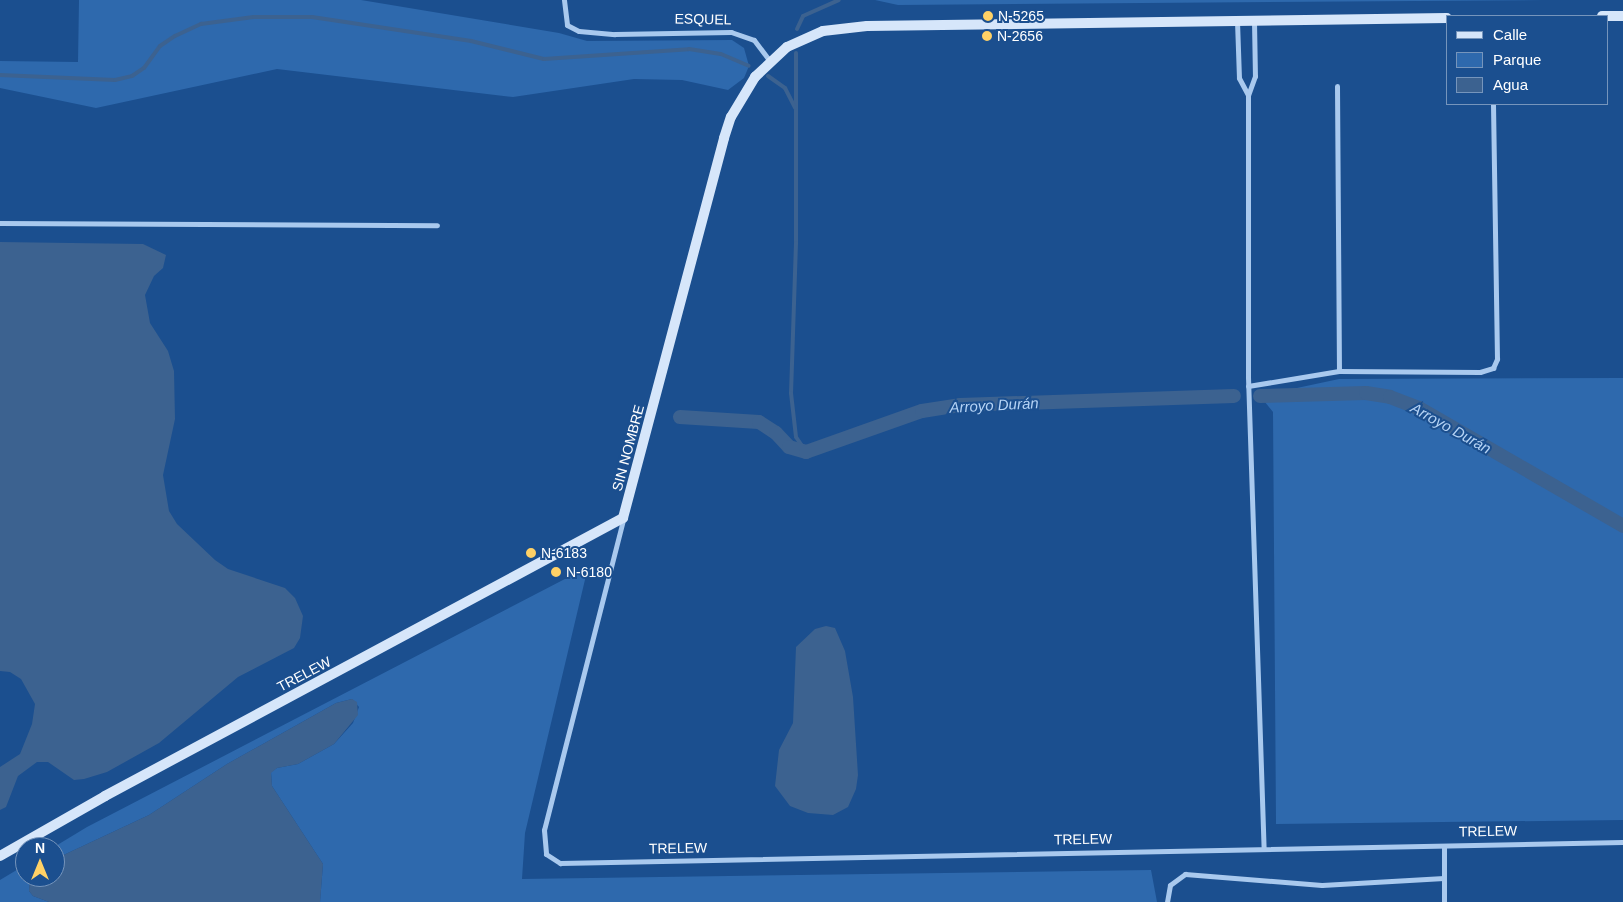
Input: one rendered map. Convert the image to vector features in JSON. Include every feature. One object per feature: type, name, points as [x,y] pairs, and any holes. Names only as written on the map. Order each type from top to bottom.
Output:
[{"type":"main road","points":[[1608,16],[1623,16]]},
{"type":"main road","points":[[770,60],[805,37],[845,27],[1446,18]]},
{"type":"main road","name":"SIN NOMBRE","points":[[623,518],[724,138],[742,97],[770,60]]},
{"type":"main road","name":"TRELEW","points":[[0,856],[104,796],[623,518]]},
{"type":"street","name":"ESQUEL","points":[[564,0],[566,25],[579,31],[615,34],[731,32],[754,40],[770,60]]},
{"type":"street","points":[[1237,21],[1239,78],[1248,95]]},
{"type":"street","points":[[1254,21],[1255,76],[1248,95],[1248,386],[1264,850]]},
{"type":"street","points":[[1338,86],[1339,371]]},
{"type":"street","points":[[1248,386],[1339,371],[1480,372],[1488,371],[1496,364],[1492,105]]},
{"type":"street","points":[[0,223],[437,225]]},
{"type":"street","name":"SIN NOMBRE","points":[[546,854],[544,830],[623,518]]},
{"type":"street","name":"TRELEW","points":[[546,854],[552,859],[570,864],[1623,842]]},
{"type":"street","points":[[1444,846],[1444,902]]},
{"type":"street","points":[[1166,902],[1170,884],[1185,874],[1322,885],[1444,878]]},
{"type":"green space","points":[[79,0],[361,0],[559,33],[587,41],[732,40],[744,48],[749,66],[744,78],[728,90],[682,80],[634,79],[513,97],[277,69],[96,108],[0,88],[0,61],[78,62]]},
{"type":"green space","points":[[875,0],[1543,0],[898,5]]},
{"type":"green space","points":[[1623,378],[1623,820],[1276,824],[1273,412],[1260,396],[1339,379]]},
{"type":"green space","points":[[588,567],[525,833],[522,879],[1151,870],[1157,902],[320,902],[323,864],[272,786],[271,772],[277,768],[298,764],[334,744],[353,723],[359,707],[352,699],[336,703],[227,764],[149,815],[65,854],[65,840],[87,827]]},
{"type":"green space","points":[[15,871],[15,887],[29,887],[29,891],[33,896],[49,902],[0,902],[0,880]]},
{"type":"water","points":[[0,242],[143,244],[166,255],[163,268],[154,276],[145,295],[150,323],[168,351],[174,371],[175,419],[163,475],[169,511],[177,524],[215,560],[228,569],[285,588],[295,598],[303,616],[300,638],[294,648],[238,677],[159,743],[107,772],[84,779],[74,780],[48,762],[37,762],[18,776],[6,807],[0,810],[0,767],[20,754],[32,724],[35,704],[21,679],[10,672],[0,671]]},
{"type":"water","points":[[826,626],[835,628],[845,651],[853,697],[858,775],[856,789],[848,807],[833,815],[808,813],[790,806],[775,786],[779,750],[793,723],[796,647],[815,629]]},
{"type":"water","points":[[352,699],[357,702],[358,715],[334,744],[298,764],[277,768],[271,773],[272,786],[323,864],[320,902],[49,902],[33,896],[29,891],[29,887],[65,887],[65,854],[149,815],[227,764],[336,703]]},
{"type":"waterway","points":[[797,29],[803,16],[839,0]]},
{"type":"waterway","points":[[0,75],[115,80],[132,76],[144,68],[160,46],[175,36],[201,24],[254,17],[312,17],[471,41],[544,59],[689,49],[721,54],[749,66]]},
{"type":"waterway","points":[[796,53],[796,243],[791,393],[796,437],[806,452]]},
{"type":"waterway","points":[[768,76],[785,88],[795,108]]},
{"type":"waterway","name":"Arroyo Durán","points":[[1260,396],[1366,393],[1390,397],[1419,408],[1623,526]]},
{"type":"waterway","name":"Arroyo Durán","points":[[680,417],[759,422],[776,433],[789,447],[806,452],[922,411],[960,405],[1234,396]]},
{"type":"place","name":"N-5265","points":[[988,16]]},
{"type":"place","name":"N-2656","points":[[987,36]]},
{"type":"place","name":"N-6183","points":[[531,553]]},
{"type":"place","name":"N-6180","points":[[556,572]]}]
